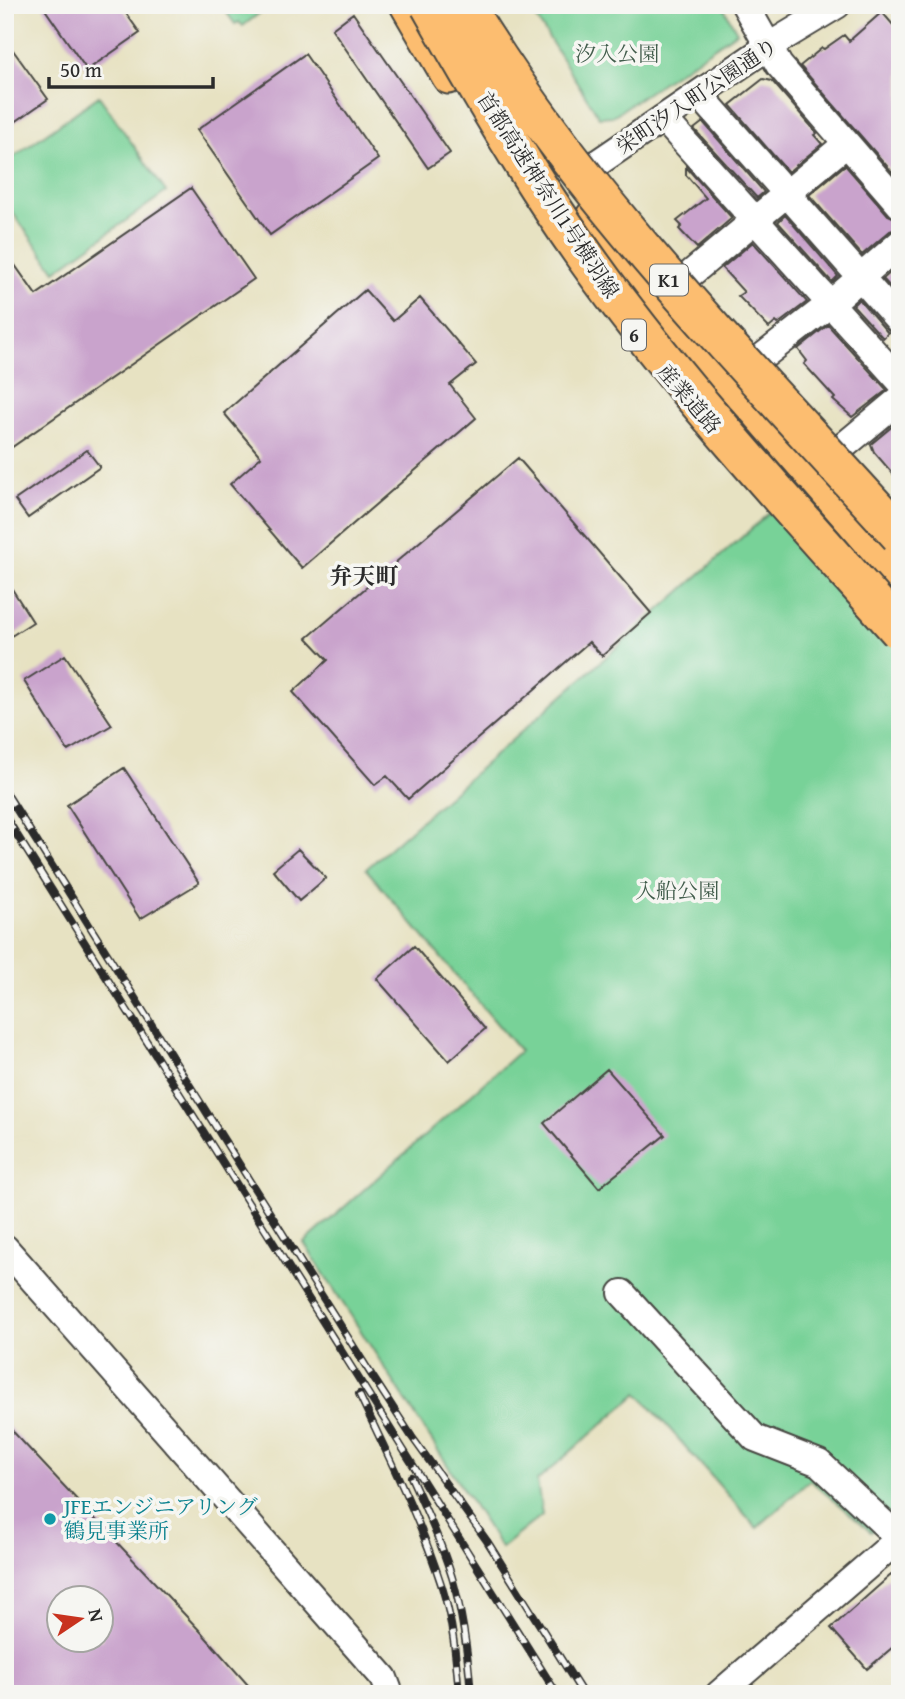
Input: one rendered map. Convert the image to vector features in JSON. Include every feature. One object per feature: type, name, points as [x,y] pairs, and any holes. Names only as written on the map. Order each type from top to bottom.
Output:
[{"type":"highway","name":"首都高速神奈川1号横羽線","points":[[430,5],[527,170],[576,244],[626,312],[730,439],[900,634]]},
{"type":"highway","name":"首都高速神奈川1号横羽線","points":[[464,5],[513,82],[561,150],[610,212],[900,535]]},
{"type":"highway","points":[[501,40],[554,154],[579,196],[608,236],[673,316],[761,412],[900,572]]},
{"type":"highway","points":[[662,368],[708,399],[762,444],[900,598]]},
{"type":"main road","name":"産業道路","points":[[407,5],[526,201],[662,368],[780,504],[900,634]]},
{"type":"main road","points":[[482,5],[526,78],[593,166],[900,514]]},
{"type":"street","points":[[745,5],[779,65],[900,205]]},
{"type":"street","name":"栄町汐入町公園通り","points":[[593,166],[769,46],[836,5]]},
{"type":"street","points":[[699,94],[900,322]]},
{"type":"street","points":[[663,118],[900,382]]},
{"type":"street","points":[[688,276],[846,144]]},
{"type":"street","points":[[762,358],[900,243]]},
{"type":"street","points":[[841,449],[900,399]]},
{"type":"street","points":[[5,1248],[384,1678],[390,1694]]},
{"type":"street","points":[[622,1293],[755,1438],[819,1464],[899,1538],[719,1694]]},
{"type":"green space","points":[[221,5],[270,5],[243,26],[239,22],[235,24]]},
{"type":"green space","name":"汐入公園","points":[[528,5],[722,5],[737,32],[613,116],[599,117]]},
{"type":"green space","points":[[99,96],[166,192],[55,271],[5,202],[5,163]]},
{"type":"green space","name":"入船公園","points":[[784,500],[900,619],[900,1510],[871,1532],[810,1480],[757,1528],[638,1393],[537,1481],[542,1515],[501,1548],[304,1243],[520,1051],[366,869]]},
{"type":"building","points":[[42,5],[120,5],[140,33],[87,70]]},
{"type":"building","points":[[882,12],[900,33],[900,181],[800,66],[844,35],[849,41]]},
{"type":"building","points":[[353,13],[450,153],[428,168],[332,29]]},
{"type":"building","points":[[5,39],[48,99],[5,129]]},
{"type":"building","points":[[305,54],[378,159],[270,235],[197,130]]},
{"type":"building","points":[[763,79],[772,81],[817,133],[814,135],[822,144],[788,172],[730,105]]},
{"type":"building","points":[[703,122],[764,192],[757,198],[694,129]]},
{"type":"building","points":[[845,165],[888,215],[900,220],[900,228],[890,231],[862,255],[809,195]]},
{"type":"building","points":[[686,167],[732,218],[697,248],[679,229],[682,226],[677,221],[706,198],[686,175]]},
{"type":"building","points":[[191,188],[254,279],[5,452],[5,251],[36,295]]},
{"type":"building","points":[[785,215],[838,276],[832,282],[778,222]]},
{"type":"building","points":[[753,242],[807,302],[769,328],[738,296],[744,292],[722,268]]},
{"type":"building","points":[[900,264],[900,298],[883,279]]},
{"type":"building","points":[[365,290],[393,321],[420,298],[476,364],[450,385],[476,418],[302,568],[230,484],[261,457],[224,413]]},
{"type":"building","points":[[859,299],[888,333],[883,338],[853,305]]},
{"type":"building","points":[[828,325],[887,390],[852,417],[833,400],[835,398],[804,364],[807,361],[798,349]]},
{"type":"building","points":[[900,420],[900,482],[874,452],[871,444]]},
{"type":"building","points":[[87,450],[100,467],[28,518],[15,500]]},
{"type":"building","points":[[518,458],[651,613],[602,656],[589,642],[408,799],[387,776],[375,785],[293,692],[328,660],[307,638]]},
{"type":"building","points":[[5,578],[33,622],[5,640]]},
{"type":"building","points":[[65,655],[112,725],[68,751],[24,681]]},
{"type":"building","points":[[124,768],[199,883],[140,919],[67,805]]},
{"type":"building","points":[[298,849],[326,878],[299,901],[273,870]]},
{"type":"building","points":[[414,946],[485,1029],[449,1061],[377,979]]},
{"type":"building","points":[[607,1069],[665,1135],[599,1188],[544,1123]]},
{"type":"building","name":"JFEエンジニアリング 鶴見事業所","points":[[5,1423],[201,1632],[256,1694],[5,1694]]},
{"type":"building","points":[[900,1567],[900,1641],[867,1669],[831,1628]]},
{"type":"railway","points":[[5,791],[369,1371],[412,1437],[487,1541],[583,1694]]},
{"type":"railway","points":[[5,816],[557,1694]]},
{"type":"railway","points":[[359,1394],[434,1562],[446,1600],[459,1694]]},
{"type":"railway","points":[[411,1477],[452,1577],[464,1635],[471,1694]]},
{"type":"place","name":"JFEエンジニアリング 鶴見事業所","points":[[50,1519]]},
{"type":"district","name":"弁天町","points":[[364,576]]}]
